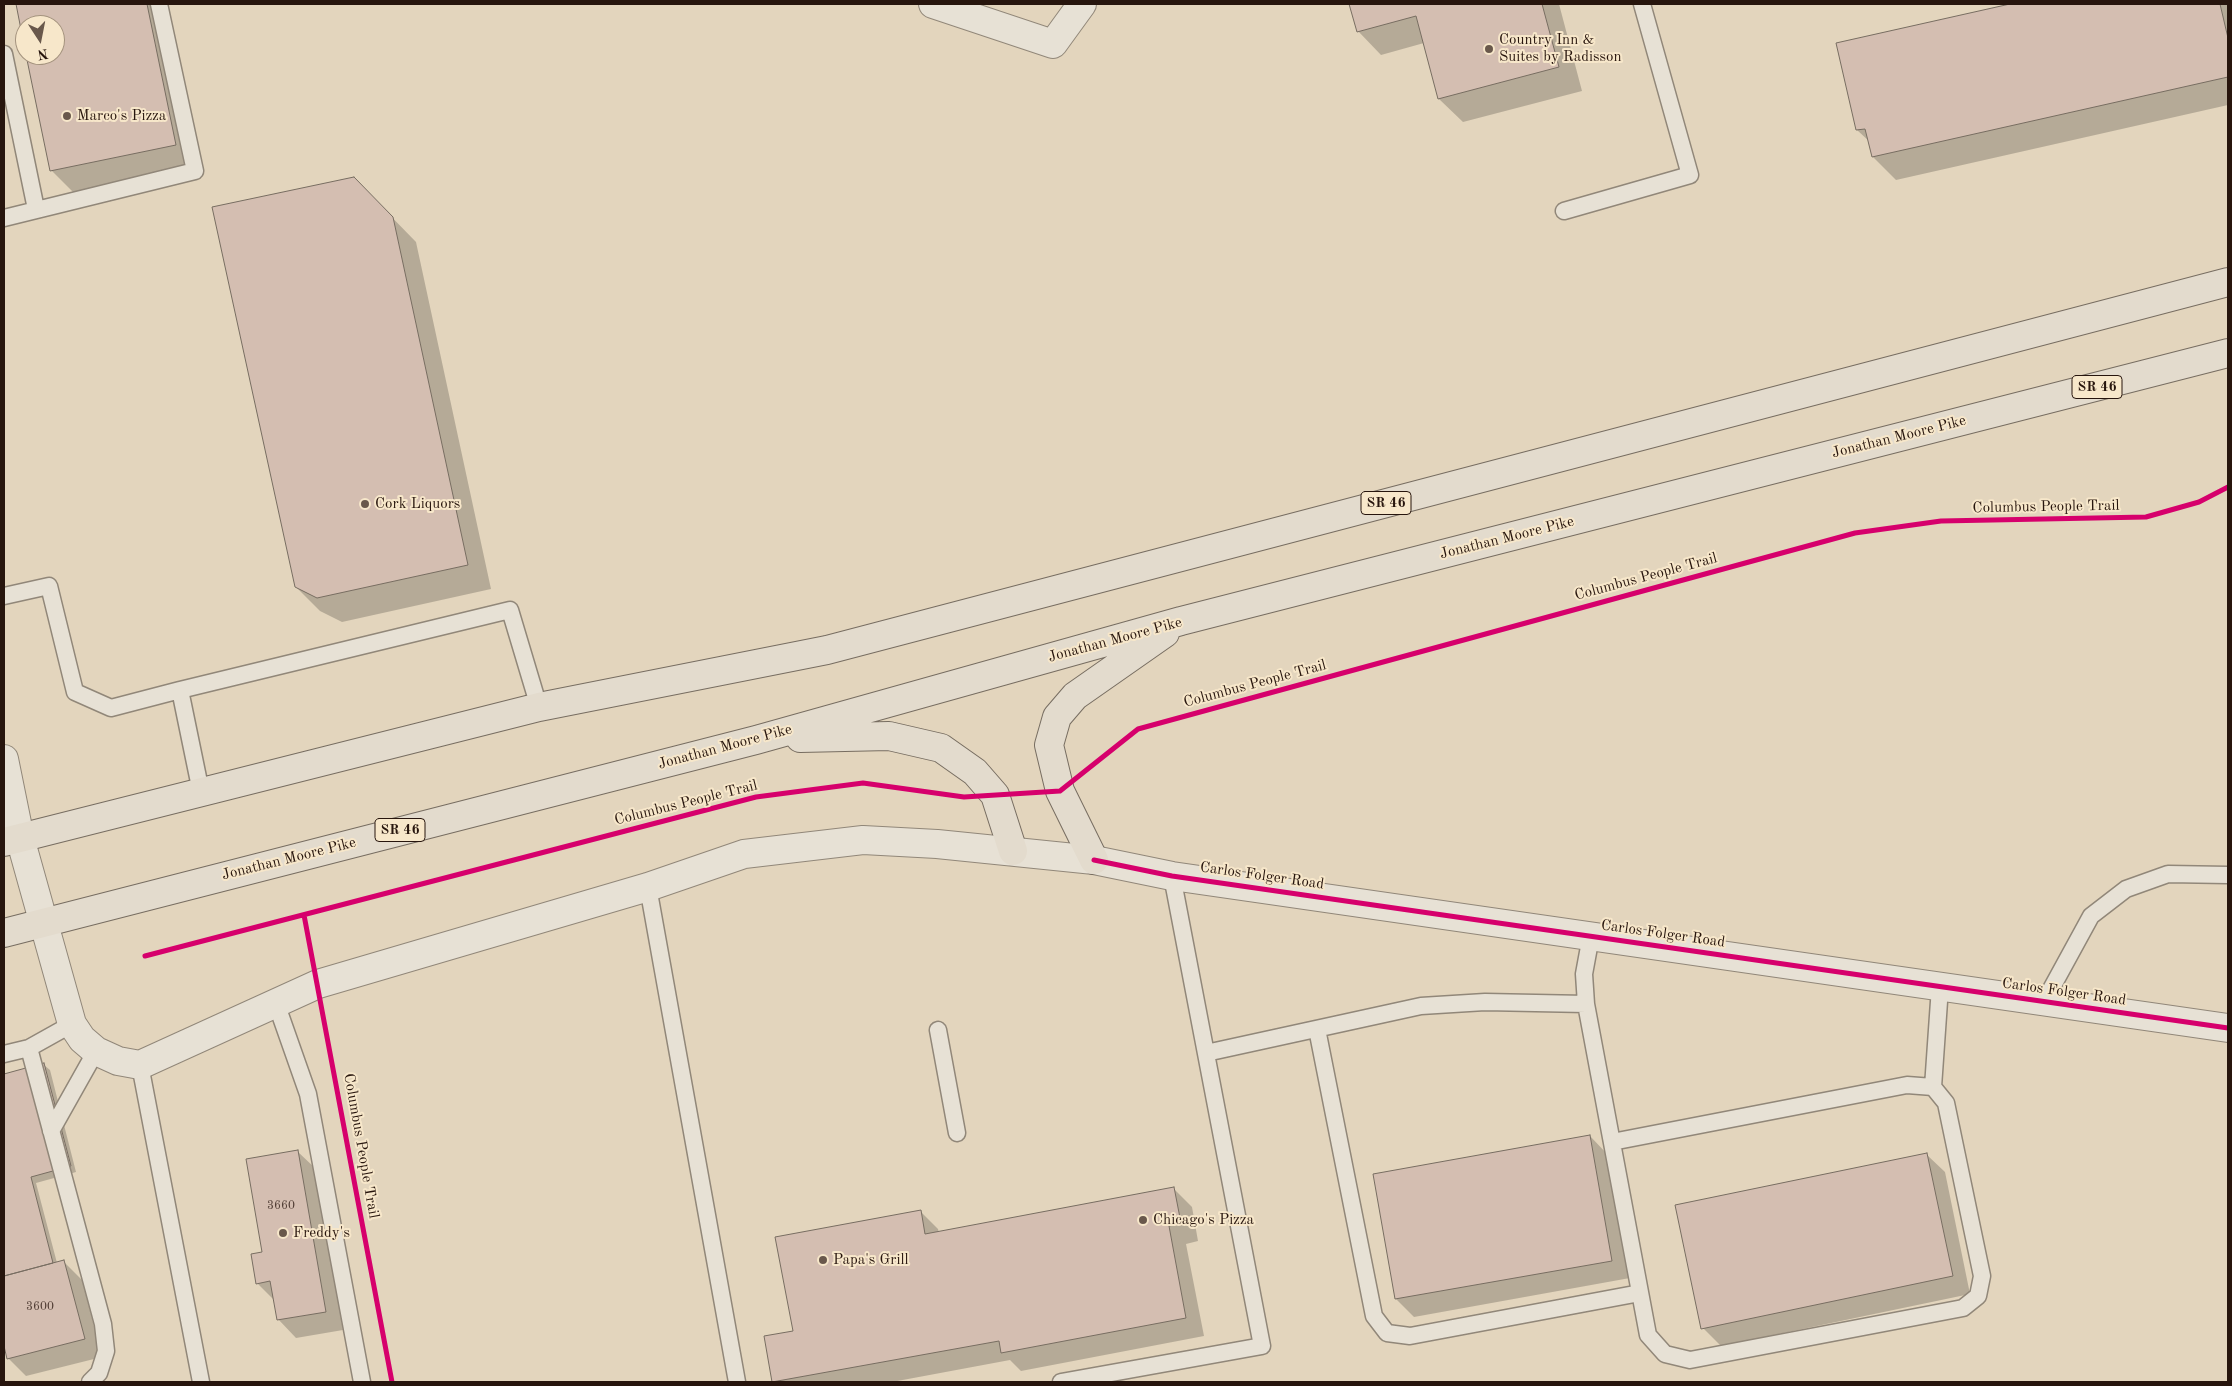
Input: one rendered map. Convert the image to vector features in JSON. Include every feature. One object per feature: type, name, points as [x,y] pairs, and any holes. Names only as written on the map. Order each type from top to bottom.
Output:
[{"type":"highway","name":"SR 46","points":[[12,840],[539,707],[827,650],[2228,282]]},
{"type":"highway","name":"Jonathan Moore Pike","points":[[4,933],[756,740],[1181,621],[2228,353]]},
{"type":"highway","points":[[1094,860],[1060,791],[1048,744],[1057,717],[1076,696],[1181,621]]},
{"type":"highway","points":[[756,740],[889,736],[940,748],[975,772],[995,795],[1012,851]]},
{"type":"street","points":[[933,4],[1053,44],[1082,4]]},
{"type":"street","points":[[4,759],[12,840],[45,923],[72,1024],[82,1038],[96,1051],[118,1062],[140,1065]]},
{"type":"street","name":"Carlos Folger Road","points":[[140,1065],[318,984],[648,887],[744,854],[863,840],[937,844],[1094,860],[1172,876],[2228,1028]]},
{"type":"lane","points":[[4,218],[194,171],[160,4]]},
{"type":"lane","points":[[1564,211],[1690,174],[1642,4]]},
{"type":"lane","points":[[4,54],[36,209]]},
{"type":"lane","points":[[4,596],[49,586],[74,692],[111,708],[510,610],[539,707]]},
{"type":"lane","points":[[180,690],[201,792]]},
{"type":"lane","points":[[2044,1002],[2092,916],[2126,889],[2168,874],[2228,876]]},
{"type":"lane","points":[[1062,1382],[1262,1346],[1172,876]]},
{"type":"lane","points":[[648,887],[737,1382]]},
{"type":"lane","points":[[1591,936],[1584,974],[1586,1004],[1648,1336],[1665,1354],[1690,1360],[1963,1308],[1978,1296],[1982,1276],[1946,1103],[1933,1087],[1940,987]]},
{"type":"lane","points":[[1206,1053],[1421,1006],[1484,1002],[1586,1004]]},
{"type":"lane","points":[[276,1003],[308,1094],[362,1382]]},
{"type":"lane","points":[[4,1054],[29,1048],[72,1024]]},
{"type":"lane","points":[[1317,1029],[1374,1316],[1387,1333],[1410,1336],[1640,1293]]},
{"type":"lane","points":[[938,1030],[957,1134]]},
{"type":"lane","points":[[29,1048],[103,1324],[106,1351],[99,1373],[90,1382]]},
{"type":"lane","points":[[51,1131],[96,1051]]},
{"type":"lane","points":[[140,1065],[200,1382]]},
{"type":"lane","points":[[1612,1142],[1907,1086],[1933,1087]]},
{"type":"building","points":[[16,4],[147,4],[176,145],[50,171],[28,65],[65,65],[65,15],[18,15]]},
{"type":"building","name":"Country Inn & Suites by Radisson","points":[[1349,4],[1542,4],[1559,67],[1438,99],[1416,16],[1357,32]]},
{"type":"building","points":[[2010,4],[2220,4],[2228,38],[2228,77],[1872,157],[1865,129],[1856,130],[1836,43]]},
{"type":"building","points":[[354,177],[393,217],[468,565],[317,598],[295,587],[212,207]]},
{"type":"building","points":[[44,1063],[71,1166],[31,1177],[53,1263],[4,1276],[4,1074]]},
{"type":"building","points":[[1590,1135],[1612,1261],[1395,1299],[1373,1174]]},
{"type":"building","points":[[298,1150],[326,1312],[277,1320],[270,1281],[256,1284],[251,1254],[262,1252],[246,1159]]},
{"type":"building","points":[[1927,1153],[1953,1276],[1701,1329],[1675,1205]]},
{"type":"building","points":[[1174,1187],[1181,1223],[1169,1226],[1186,1318],[1001,1353],[999,1341],[772,1382],[764,1336],[793,1331],[775,1237],[921,1210],[925,1234]]},
{"type":"building","points":[[64,1260],[85,1339],[7,1359],[4,1346],[4,1276]]},
{"type":"cycle path","name":"Columbus People Trail","points":[[145,956],[756,797],[863,783],[964,797],[1060,791],[1138,729],[1855,533],[1941,521],[2146,517],[2199,502],[2228,487]]},
{"type":"cycle path","points":[[1094,860],[1172,876],[2228,1028]]},
{"type":"cycle path","name":"Columbus People Trail","points":[[304,915],[392,1382]]},
{"type":"place","name":"Country Inn & Suites by Radisson","points":[[1489,49]]},
{"type":"place","name":"Marco's Pizza","points":[[67,116]]},
{"type":"place","name":"Cork Liquors","points":[[365,504]]},
{"type":"place","name":"Chicago's Pizza","points":[[1143,1220]]},
{"type":"place","name":"Freddy's","points":[[283,1233]]},
{"type":"place","name":"Papa's Grill","points":[[823,1260]]}]
